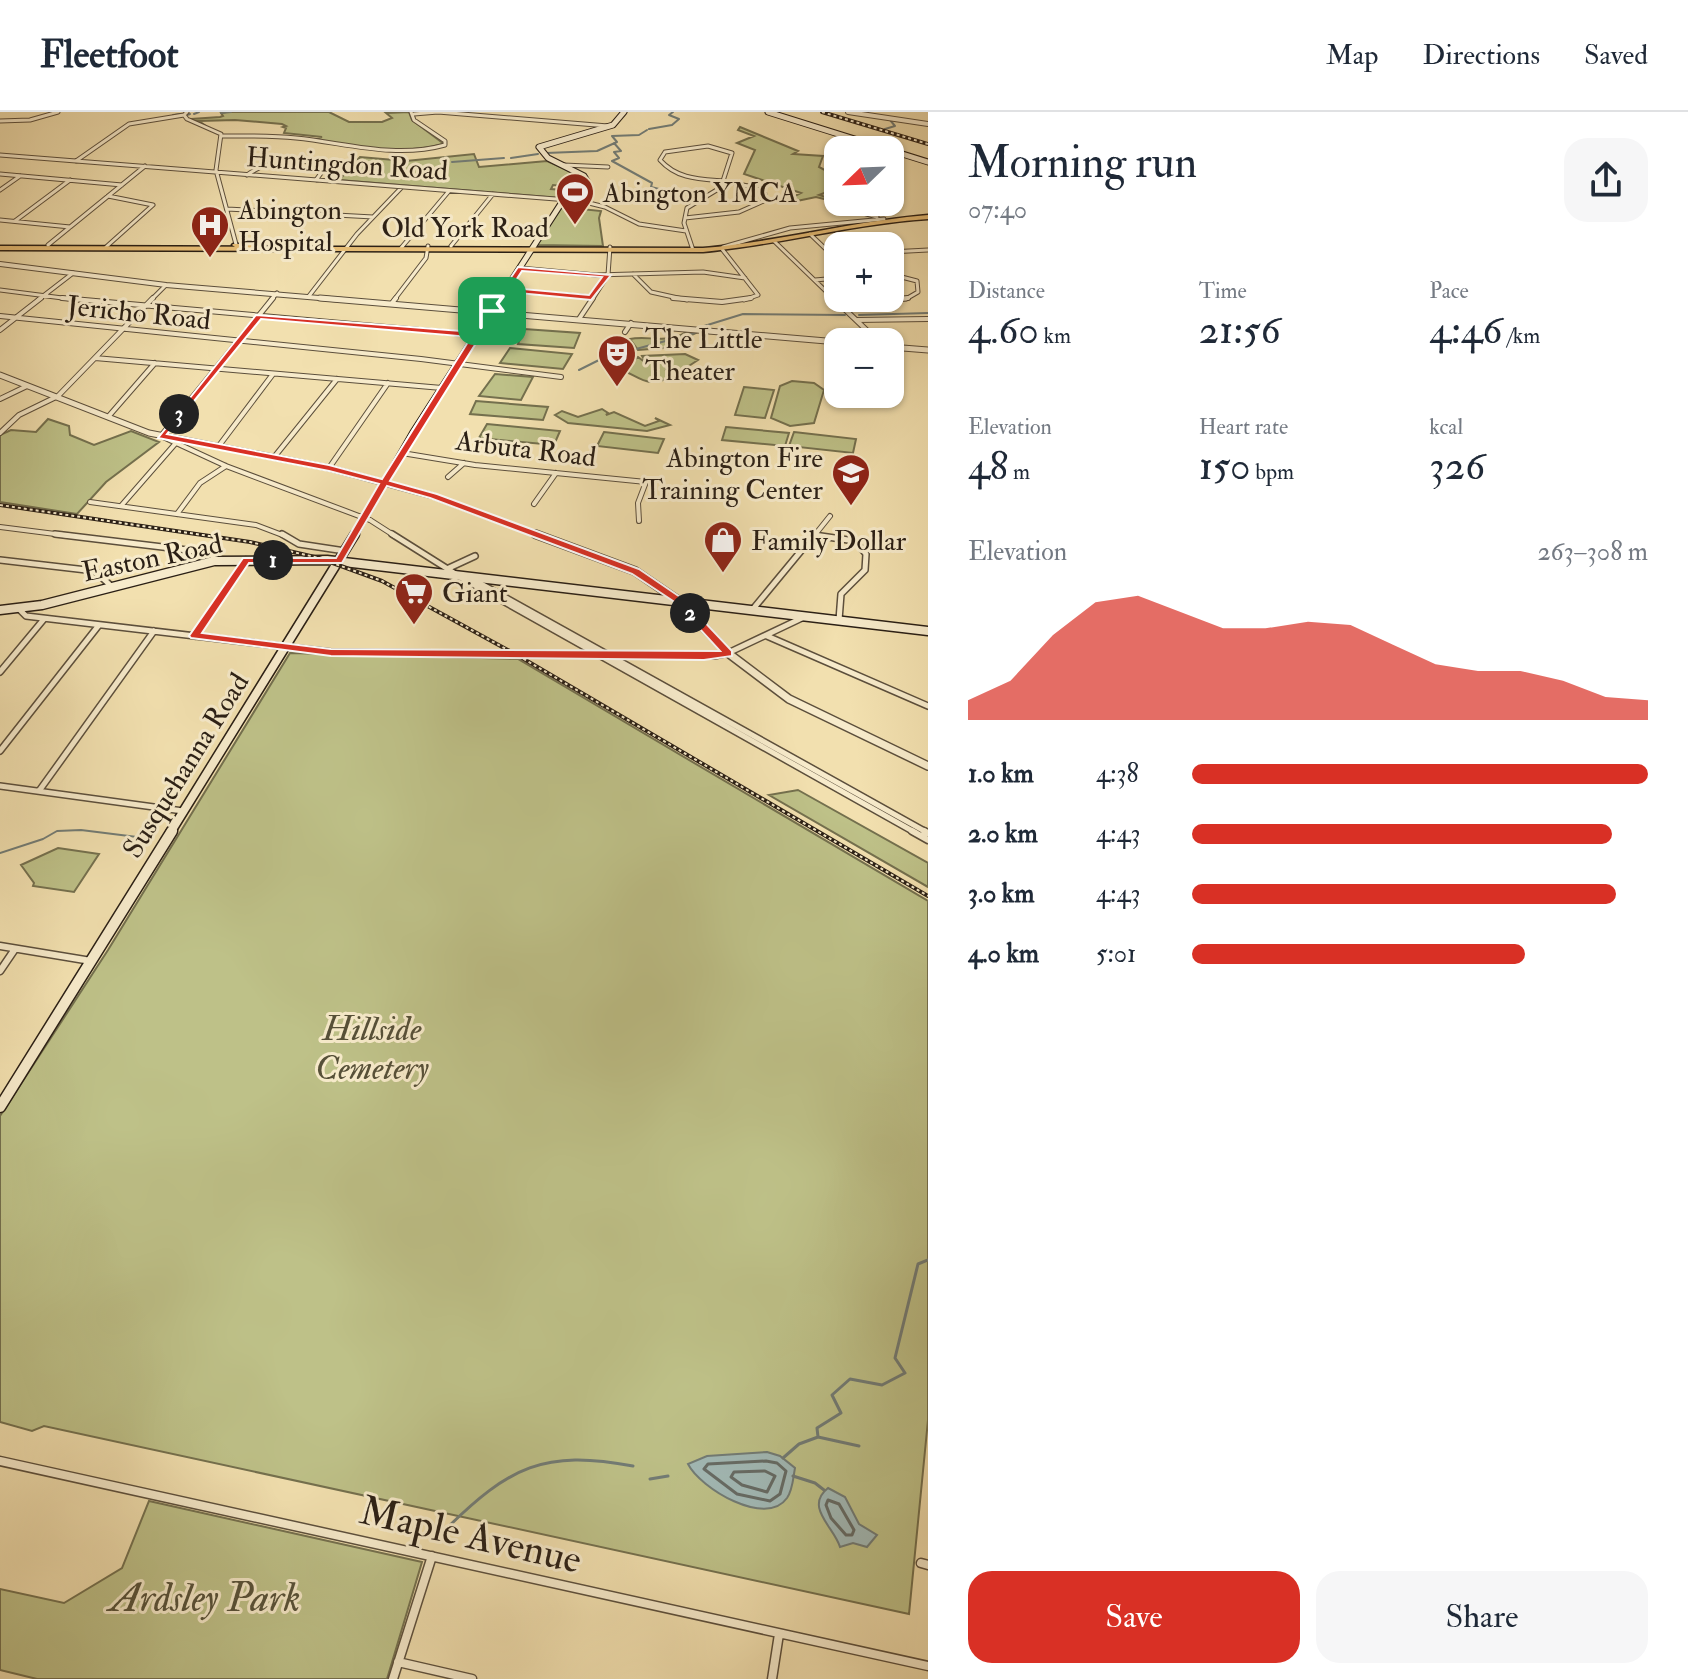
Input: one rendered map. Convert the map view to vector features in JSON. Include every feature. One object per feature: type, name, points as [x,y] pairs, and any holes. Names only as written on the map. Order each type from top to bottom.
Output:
[{"type":"highway","name":"Old York Road","points":[[811,235],[884,219],[928,216]]},
{"type":"highway","name":"Old York Road","points":[[0,247],[723,248],[928,216]]},
{"type":"highway","name":"Old York Road","points":[[0,247],[107,246]]},
{"type":"highway","name":"Old York Road","points":[[263,246],[346,247]]},
{"type":"highway","name":"Old York Road","points":[[428,247],[532,248]]},
{"type":"main road","name":"Susquehanna Road","points":[[0,1107],[339,561],[442,388],[564,199],[587,180],[545,156],[540,152],[540,146],[617,123],[624,112]]},
{"type":"main road","points":[[768,112],[928,160]]},
{"type":"main road","points":[[775,112],[928,160]]},
{"type":"main road","name":"Old York Road","points":[[236,247],[263,246]]},
{"type":"main road","name":"Easton Road","points":[[0,610],[19,609],[214,561],[339,561],[928,631]]},
{"type":"street","points":[[0,121],[30,120],[58,112]]},
{"type":"street","points":[[848,112],[928,124]]},
{"type":"street","points":[[221,136],[295,138],[360,149],[430,149],[445,145],[445,141],[413,118],[412,113],[469,113],[608,126]]},
{"type":"street","points":[[76,161],[129,124],[185,114],[193,122],[218,131],[221,136],[218,173],[236,247]]},
{"type":"street","points":[[685,218],[741,211],[762,204],[766,200],[765,194],[751,185],[723,180],[686,176],[667,169],[660,160],[665,152],[704,147],[730,151],[733,156],[723,180],[720,188],[687,208],[685,218],[693,249]]},
{"type":"street","name":"Huntingdon Road","points":[[0,155],[564,199],[605,207],[639,224],[687,230]]},
{"type":"street","points":[[247,175],[259,165],[275,162],[327,165],[316,180]]},
{"type":"street","points":[[564,165],[608,167]]},
{"type":"street","points":[[48,245],[145,166]]},
{"type":"street","points":[[0,174],[122,185]]},
{"type":"street","points":[[0,190],[20,176]]},
{"type":"street","points":[[15,222],[70,180]]},
{"type":"street","points":[[309,296],[346,247],[402,187]]},
{"type":"street","points":[[402,247],[449,191]]},
{"type":"street","points":[[451,246],[493,194]]},
{"type":"street","points":[[107,246],[111,239],[152,208],[152,204],[108,196]]},
{"type":"street","points":[[227,209],[373,217]]},
{"type":"street","points":[[874,216],[884,219]]},
{"type":"street","points":[[633,274],[647,290],[667,297],[741,302],[758,295],[723,248],[790,228],[884,219]]},
{"type":"street","points":[[0,220],[70,227]]},
{"type":"street","points":[[811,235],[824,247]]},
{"type":"street","points":[[775,242],[824,288]]},
{"type":"street","points":[[392,303],[426,258],[428,247]]},
{"type":"street","points":[[579,319],[608,275],[610,248]]},
{"type":"street","points":[[904,251],[928,250]]},
{"type":"street","points":[[0,264],[166,285],[824,341]]},
{"type":"street","points":[[520,268],[608,275],[703,272],[745,278]]},
{"type":"street","points":[[0,330],[73,273]]},
{"type":"street","points":[[904,278],[917,281],[918,292],[904,299]]},
{"type":"street","points":[[815,280],[824,279]]},
{"type":"street","points":[[0,433],[19,415],[55,396],[166,285]]},
{"type":"street","points":[[0,290],[144,307],[476,335]]},
{"type":"street","points":[[506,290],[591,297]]},
{"type":"street","points":[[161,436],[277,293]]},
{"type":"street","points":[[848,312],[864,328]]},
{"type":"street","name":"Jericho Road","points":[[0,316],[120,332],[459,362],[561,377]]},
{"type":"street","points":[[856,320],[928,319]]},
{"type":"street","points":[[625,332],[631,323]]},
{"type":"street","points":[[904,348],[928,350]]},
{"type":"street","points":[[95,358],[442,388]]},
{"type":"street","points":[[108,417],[155,363]]},
{"type":"street","points":[[218,447],[273,374]]},
{"type":"street","points":[[0,375],[161,436],[329,468],[445,500],[635,571],[679,601],[728,653],[789,699],[928,766]]},
{"type":"street","points":[[275,456],[337,379]]},
{"type":"street","points":[[329,468],[388,383]]},
{"type":"street","points":[[0,399],[27,386]]},
{"type":"street","points":[[161,436],[226,466],[370,520],[600,656],[928,833]]},
{"type":"street","points":[[121,506],[173,444],[182,441]]},
{"type":"street","name":"Arbuta Road","points":[[402,453],[464,463],[646,482],[638,503],[639,521]]},
{"type":"street","points":[[448,477],[464,463]]},
{"type":"street","points":[[177,514],[200,483],[226,466]]},
{"type":"street","points":[[534,504],[556,473]]},
{"type":"street","points":[[90,502],[256,525],[277,531],[299,544],[345,551]]},
{"type":"street","points":[[753,609],[830,516]]},
{"type":"street","points":[[0,527],[212,553],[214,561]]},
{"type":"street","points":[[814,535],[855,541],[866,554],[865,570],[841,594],[839,620]]},
{"type":"street","points":[[449,568],[475,556]]},
{"type":"street","points":[[0,560],[95,571],[111,586]]},
{"type":"street","points":[[195,636],[246,560]]},
{"type":"street","points":[[461,575],[610,656],[928,840]]},
{"type":"street","points":[[19,609],[21,615],[44,619],[331,652],[704,657],[728,653],[806,616]]},
{"type":"street","points":[[0,672],[44,619]]},
{"type":"street","points":[[0,751],[99,625]]},
{"type":"street","points":[[39,791],[154,631]]},
{"type":"street","points":[[767,636],[928,706]]},
{"type":"street","points":[[0,786],[183,811]]},
{"type":"street","points":[[0,946],[91,961]]},
{"type":"street","points":[[0,971],[15,949]]},
{"type":"street","name":"Maple Avenue","points":[[0,1461],[928,1666]]},
{"type":"street","points":[[393,1679],[432,1556]]},
{"type":"street","points":[[772,1679],[779,1634]]},
{"type":"street","points":[[398,1662],[472,1679]]},
{"type":"green space","points":[[329,112],[349,122],[382,122],[392,118],[386,113],[409,112],[412,120],[444,144],[395,150],[361,148],[312,140],[322,137],[284,133],[286,128],[283,127],[286,126],[282,124],[199,121],[206,126],[191,119],[220,117],[223,116],[221,113]]},
{"type":"green space","points":[[740,127],[798,151],[793,154],[823,156],[819,167],[824,170],[824,193],[819,195],[824,199],[776,201],[774,199],[791,198],[801,193],[744,174],[755,150],[737,143],[754,136],[738,130]]},
{"type":"green space","points":[[474,154],[479,167],[547,161],[583,177],[573,187],[553,185],[551,189],[564,190],[559,198],[339,180],[360,157],[406,161]]},
{"type":"green space","name":"Abington YMCA","points":[[562,207],[601,211],[603,246],[536,245]]},
{"type":"green space","points":[[524,329],[580,333],[574,348],[518,344]]},
{"type":"green space","points":[[687,331],[698,332],[675,343],[676,347],[638,350],[630,339],[666,339]]},
{"type":"green space","points":[[510,348],[572,354],[563,369],[500,363]]},
{"type":"green space","points":[[685,354],[698,360],[678,373],[667,367],[666,370],[673,371],[668,374],[673,376],[664,380],[645,381],[622,370],[638,357],[646,363],[642,356]]},
{"type":"green space","points":[[495,374],[533,377],[521,400],[479,396]]},
{"type":"green space","points":[[792,381],[814,383],[824,390],[814,423],[790,426],[771,418],[780,386]]},
{"type":"green space","points":[[744,387],[774,390],[765,418],[735,415]]},
{"type":"green space","points":[[476,401],[548,407],[543,420],[470,414]]},
{"type":"green space","points":[[602,409],[608,413],[606,415],[614,412],[645,426],[659,421],[655,418],[670,425],[647,431],[568,423],[555,415],[562,411],[578,417]]},
{"type":"green space","points":[[48,419],[69,426],[70,435],[94,445],[131,431],[159,442],[106,482],[77,514],[0,502],[0,435],[11,430],[36,432]]},
{"type":"green space","points":[[487,424],[560,431],[554,445],[479,438]]},
{"type":"green space","points":[[726,427],[789,433],[785,446],[722,440]]},
{"type":"green space","points":[[604,432],[664,439],[658,453],[597,446]]},
{"type":"green space","points":[[794,432],[856,439],[853,453],[789,446]]},
{"type":"green space","name":"Hillside Cemetery","points":[[290,653],[518,659],[928,901],[928,1420],[909,1614],[44,1426],[32,1431],[0,1422],[0,1116],[108,950]]},
{"type":"green space","points":[[798,790],[928,863],[928,887],[769,795]]},
{"type":"green space","points":[[58,848],[99,854],[74,892],[33,886],[21,865]]},
{"type":"green space","name":"Ardsley Park","points":[[149,1501],[422,1562],[387,1679],[37,1679],[0,1670],[0,1589],[64,1603],[122,1568]]},
{"type":"water","points":[[767,1452],[780,1456],[795,1468],[787,1498],[777,1506],[764,1509],[750,1507],[719,1493],[695,1474],[688,1464],[707,1456]]},
{"type":"water","points":[[828,1488],[845,1497],[859,1524],[877,1535],[867,1547],[853,1543],[840,1547],[820,1510],[821,1495]]},
{"type":"waterway","points":[[194,114],[199,112]]},
{"type":"waterway","points":[[221,113],[231,112]]},
{"type":"waterway","points":[[649,129],[672,125],[679,119],[669,115],[673,112]]},
{"type":"waterway","points":[[173,115],[180,114]]},
{"type":"waterway","points":[[885,129],[895,126],[890,120]]},
{"type":"waterway","points":[[614,143],[617,142],[612,136],[639,135],[647,130]]},
{"type":"waterway","points":[[546,153],[597,151],[614,143]]},
{"type":"waterway","points":[[614,143],[621,151],[614,152],[619,158],[612,161],[652,183],[651,187],[667,191],[666,196],[659,196],[659,200]]},
{"type":"waterway","points":[[511,158],[538,154]]},
{"type":"waterway","points":[[452,162],[504,158]]},
{"type":"waterway","points":[[859,315],[928,313]]},
{"type":"waterway","points":[[701,327],[743,314],[845,315]]},
{"type":"waterway","points":[[636,349],[695,333]]},
{"type":"waterway","points":[[579,370],[607,356],[629,351]]},
{"type":"waterway","points":[[0,853],[43,839],[57,831],[81,830],[153,839]]},
{"type":"waterway","points":[[818,1437],[817,1428],[841,1413],[832,1395],[850,1379],[882,1385],[905,1373],[895,1358],[918,1264],[928,1260]]},
{"type":"waterway","points":[[783,1458],[799,1444],[818,1437]]},
{"type":"waterway","points":[[818,1437],[859,1446]]},
{"type":"waterway","points":[[446,1529],[489,1491],[509,1477],[530,1468],[575,1460],[633,1466]]},
{"type":"waterway","points":[[650,1479],[668,1476]]},
{"type":"waterway","points":[[793,1476],[815,1483],[824,1490]]},
{"type":"railway","points":[[822,112],[928,144]]},
{"type":"railway","points":[[0,505],[250,542],[319,558],[382,581],[517,655],[928,896]]},
{"type":"place","name":"Abington YMCA","points":[[575,226]]},
{"type":"place","name":"Abington Hospital","points":[[210,259]]},
{"type":"place","name":"The Little Theater","points":[[617,388]]},
{"type":"place","name":"Abington Fire Training Center","points":[[851,507]]},
{"type":"place","name":"Family Dollar","points":[[723,574]]},
{"type":"place","name":"Giant","points":[[414,626]]},
{"type":"route","points":[[492,311],[413,433],[385,482],[344,553],[339,561],[246,560],[195,636],[331,652],[704,657],[728,653],[679,601],[635,571],[445,500],[393,484],[385,482],[378,480],[329,468],[275,456],[161,436],[259,317],[476,335],[492,311],[506,290],[591,297],[608,275],[520,268],[492,311]]}]
